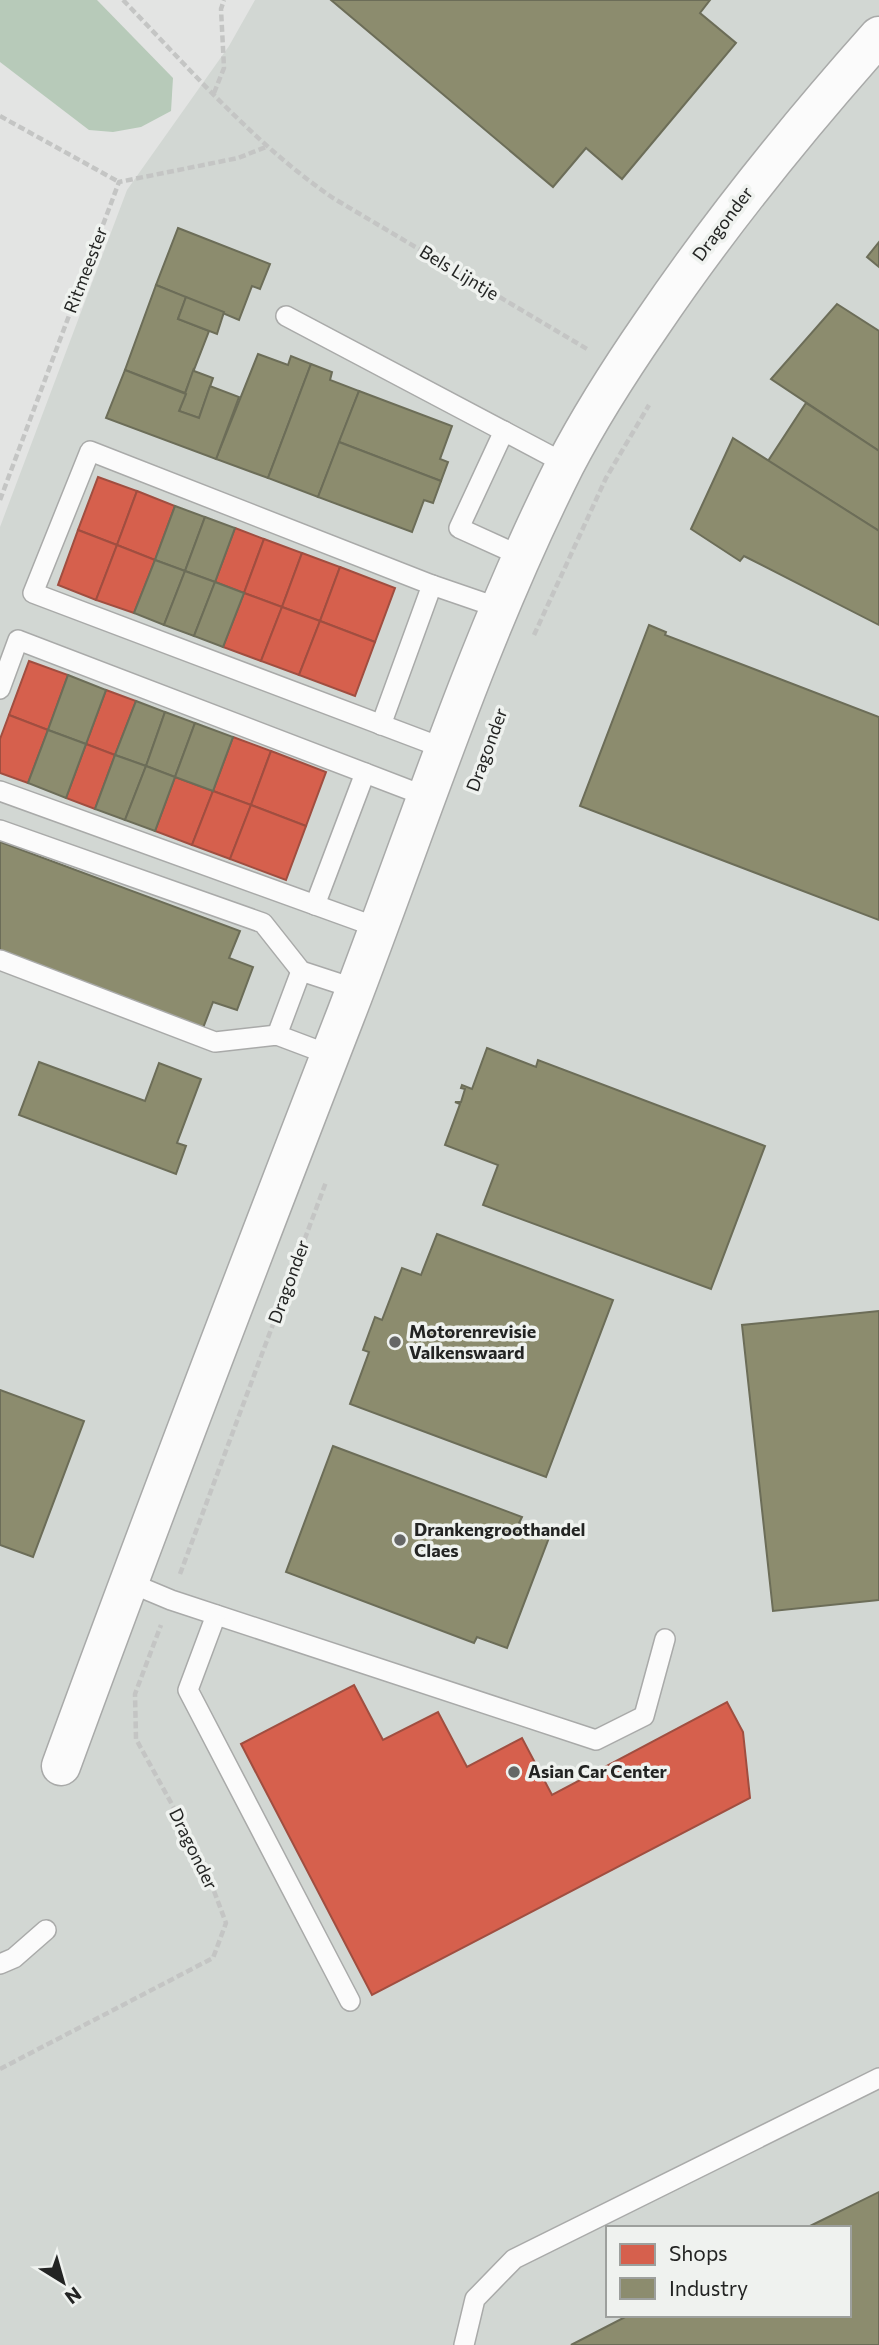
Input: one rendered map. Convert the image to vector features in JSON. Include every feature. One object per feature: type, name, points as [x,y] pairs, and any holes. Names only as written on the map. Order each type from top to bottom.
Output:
[{"type":"street","name":"Dragonder","points":[[61,1766],[128,1582],[379,928],[443,748],[499,608],[566,464],[621,369],[686,273],[757,178],[879,36]]},
{"type":"lane","points":[[286,316],[566,464]]},
{"type":"lane","points":[[504,431],[459,528],[523,557]]},
{"type":"lane","points":[[443,748],[33,593],[90,451],[432,585],[499,608]]},
{"type":"lane","points":[[381,725],[432,585]]},
{"type":"lane","points":[[0,689],[18,640],[425,796]]},
{"type":"lane","points":[[315,905],[365,773]]},
{"type":"lane","points":[[0,791],[379,928]]},
{"type":"lane","points":[[0,830],[263,923],[301,971],[356,989]]},
{"type":"lane","points":[[0,960],[215,1042],[277,1035],[330,1055]]},
{"type":"lane","points":[[277,1035],[301,971]]},
{"type":"lane","points":[[128,1582],[171,1600],[596,1740],[644,1716],[666,1639]]},
{"type":"lane","points":[[216,1615],[188,1690],[350,2001]]},
{"type":"lane","points":[[0,1964],[14,1958],[47,1930]]},
{"type":"lane","points":[[464,2345],[475,2299],[514,2259],[879,2078]]},
{"type":"path","name":"Bels Lijntje","points":[[123,0],[266,146],[297,174],[621,369],[658,388],[606,478],[533,637]]},
{"type":"path","points":[[214,93],[224,68],[221,9],[224,0]]},
{"type":"path","points":[[0,116],[119,182],[238,158],[266,146]]},
{"type":"path","name":"Ritmeester","points":[[0,500],[119,182]]},
{"type":"path","name":"Dragonder","points":[[0,2069],[213,1958],[226,1923],[202,1858],[136,1739],[135,1694],[331,1169]]},
{"type":"shaded area","points":[[255,0],[879,0],[879,2345],[0,2345],[0,527],[127,190],[229,46]]},
{"type":"green space","points":[[0,0],[97,0],[173,78],[171,111],[141,127],[113,132],[89,130],[0,62]]},
{"type":"building: Shops","points":[[98,477],[137,491],[117,545],[78,530]]},
{"type":"building: Shops","points":[[137,491],[175,506],[155,560],[117,545]]},
{"type":"building: Shops","points":[[235,528],[264,539],[244,593],[215,582]]},
{"type":"building: Shops","points":[[78,530],[117,545],[96,600],[58,585]]},
{"type":"building: Shops","points":[[264,539],[302,553],[282,607],[244,593]]},
{"type":"building: Shops","points":[[117,545],[155,560],[134,613],[96,600]]},
{"type":"building: Shops","points":[[302,553],[340,567],[320,621],[282,607]]},
{"type":"building: Shops","points":[[340,567],[395,588],[375,642],[320,621]]},
{"type":"building: Shops","points":[[244,593],[282,607],[261,661],[223,647]]},
{"type":"building: Shops","points":[[282,607],[320,621],[299,675],[261,661]]},
{"type":"building: Shops","points":[[320,621],[375,642],[355,696],[299,675]]},
{"type":"building: Shops","points":[[29,661],[68,675],[48,730],[9,715]]},
{"type":"building: Shops","points":[[106,690],[136,701],[115,755],[86,744]]},
{"type":"building: Shops","points":[[9,715],[48,730],[28,783],[0,773],[0,739]]},
{"type":"building: Shops","points":[[233,737],[271,751],[251,805],[213,791]]},
{"type":"building: Shops","points":[[86,744],[115,755],[95,809],[66,798]]},
{"type":"building: Shops","points":[[271,751],[326,772],[306,826],[251,805]]},
{"type":"building: Shops","points":[[175,777],[213,791],[192,845],[155,831]]},
{"type":"building: Shops","points":[[213,791],[251,805],[230,859],[192,845]]},
{"type":"building: Shops","points":[[251,805],[306,826],[286,880],[230,859]]},
{"type":"building: Shops","points":[[354,1685],[383,1740],[438,1712],[467,1767],[522,1738],[552,1795],[727,1702],[743,1732],[750,1798],[372,1995],[241,1744]]},
{"type":"building: Industry","points":[[331,0],[710,0],[700,13],[736,43],[622,179],[586,148],[553,187]]},
{"type":"building: Industry","points":[[178,228],[270,264],[260,289],[252,286],[239,320],[156,285]]},
{"type":"building: Industry","points":[[879,242],[879,267],[867,257]]},
{"type":"building: Industry","points":[[156,285],[186,297],[178,319],[209,331],[185,393],[125,370]]},
{"type":"building: Industry","points":[[186,297],[224,312],[217,334],[178,319]]},
{"type":"building: Industry","points":[[837,304],[879,331],[879,451],[771,379]]},
{"type":"building: Industry","points":[[258,354],[288,365],[291,356],[311,364],[268,478],[216,459]]},
{"type":"building: Industry","points":[[311,364],[332,372],[330,380],[359,391],[318,497],[268,478]]},
{"type":"building: Industry","points":[[194,368],[194,371],[213,378],[199,418],[179,411]]},
{"type":"building: Industry","points":[[125,370],[186,394],[179,411],[199,418],[210,386],[239,397],[216,459],[106,418]]},
{"type":"building: Industry","points":[[359,391],[452,426],[440,459],[448,462],[441,481],[339,442]]},
{"type":"building: Industry","points":[[806,403],[879,451],[879,531],[768,461]]},
{"type":"building: Industry","points":[[733,438],[879,531],[879,625],[744,556],[740,561],[691,529]]},
{"type":"building: Industry","points":[[339,442],[441,481],[433,503],[424,500],[412,532],[318,497]]},
{"type":"building: Industry","points":[[175,506],[205,517],[185,571],[155,560]]},
{"type":"building: Industry","points":[[205,517],[235,528],[215,582],[185,571]]},
{"type":"building: Industry","points":[[155,560],[185,571],[164,625],[134,613]]},
{"type":"building: Industry","points":[[185,571],[215,582],[194,636],[164,625]]},
{"type":"building: Industry","points":[[215,582],[244,593],[223,647],[194,636]]},
{"type":"building: Industry","points":[[649,625],[666,632],[665,635],[879,717],[879,920],[580,806]]},
{"type":"building: Industry","points":[[68,675],[106,690],[86,744],[48,730]]},
{"type":"building: Industry","points":[[136,701],[165,712],[146,766],[115,755]]},
{"type":"building: Industry","points":[[165,712],[195,723],[175,777],[146,766]]},
{"type":"building: Industry","points":[[195,723],[233,737],[213,791],[175,777]]},
{"type":"building: Industry","points":[[48,730],[86,744],[66,798],[28,783]]},
{"type":"building: Industry","points":[[115,755],[146,766],[125,820],[95,809]]},
{"type":"building: Industry","points":[[146,766],[175,777],[155,831],[125,820]]},
{"type":"building: Industry","points":[[0,842],[240,931],[229,958],[253,967],[237,1010],[213,1002],[203,1028],[0,953]]},
{"type":"building: Industry","points":[[487,1048],[536,1067],[538,1060],[765,1146],[711,1289],[483,1205],[498,1165],[445,1145],[460,1104],[455,1102],[461,1102],[465,1089],[461,1088],[462,1085],[472,1089]]},
{"type":"building: Industry","points":[[39,1062],[145,1101],[159,1063],[201,1079],[177,1143],[186,1146],[176,1174],[19,1115]]},
{"type":"building: Industry","points":[[437,1234],[613,1300],[546,1477],[350,1404],[369,1352],[363,1350],[375,1317],[382,1320],[402,1268],[421,1275]]},
{"type":"building: Industry","points":[[879,1311],[879,1600],[773,1611],[742,1325]]},
{"type":"building: Industry","points":[[0,1390],[84,1421],[33,1557],[0,1545]]},
{"type":"building: Industry","points":[[333,1446],[522,1517],[519,1523],[550,1535],[507,1648],[477,1637],[474,1643],[286,1572]]},
{"type":"building: Industry","points":[[879,2192],[879,2345],[571,2345],[625,2317],[851,2317],[851,2226],[810,2226]]},
{"type":"place","name":"Motorenrevisie Valkenswaard","points":[[395,1342]]},
{"type":"place","name":"Drankengroothandel Claes","points":[[400,1540]]},
{"type":"place","name":"Asian Car Center","points":[[514,1772]]}]
